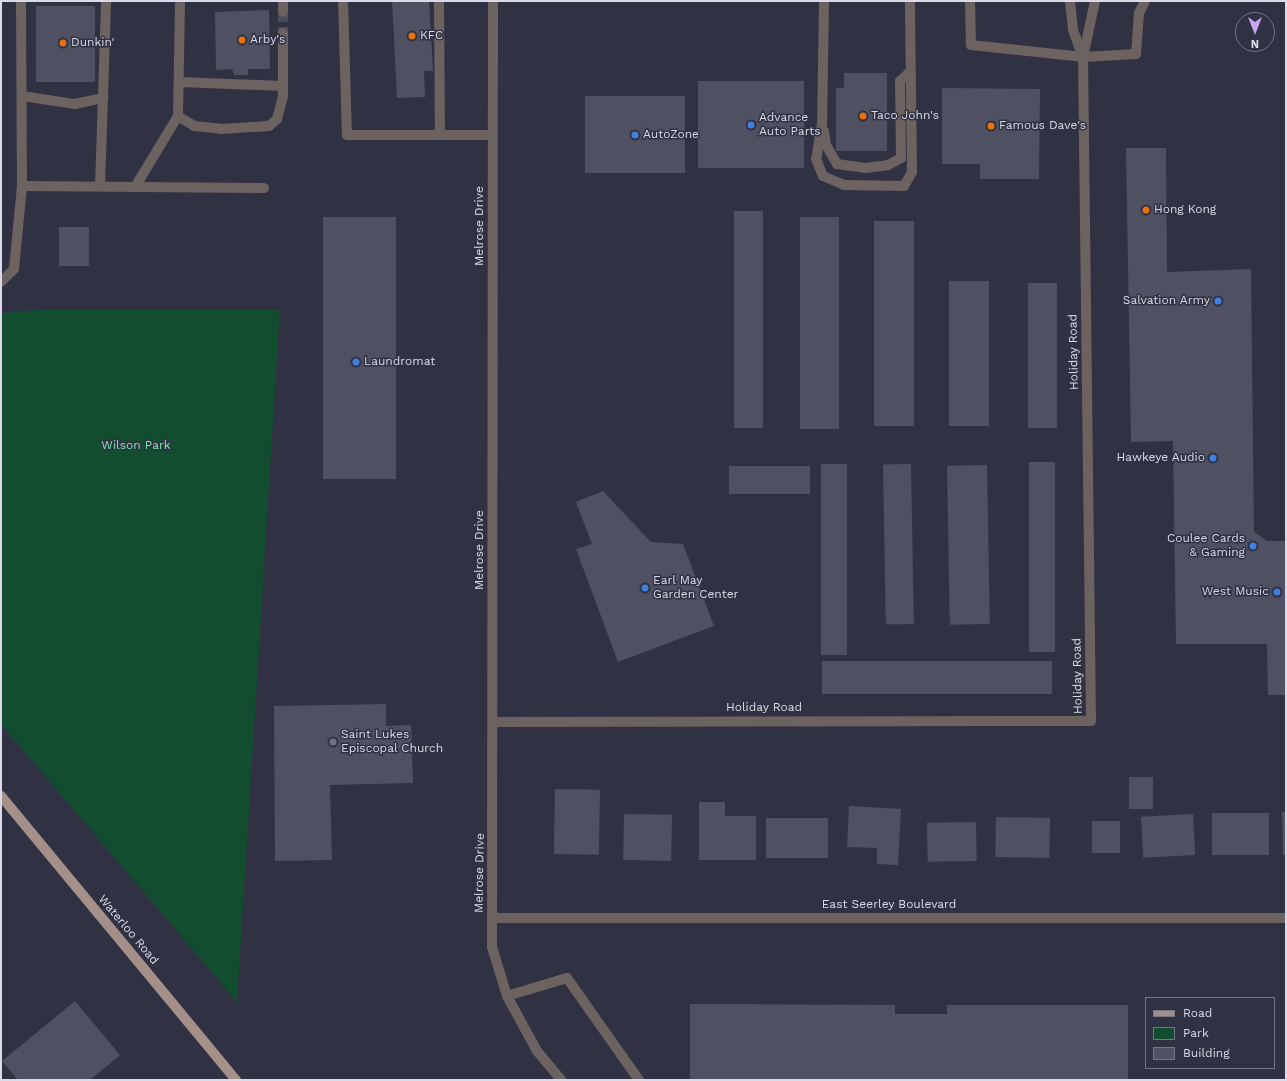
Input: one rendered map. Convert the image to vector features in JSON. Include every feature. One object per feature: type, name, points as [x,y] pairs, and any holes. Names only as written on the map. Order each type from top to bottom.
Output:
[{"type":"main road","name":"Waterloo Road","points":[[1,796],[236,1080]]},
{"type":"street","points":[[1,282],[14,269],[22,186],[21,1]]},
{"type":"street","points":[[100,186],[106,1]]},
{"type":"street","points":[[135,187],[178,116],[180,82],[180,1]]},
{"type":"street","points":[[283,1],[283,12]]},
{"type":"street","points":[[343,1],[347,135],[493,135]]},
{"type":"street","points":[[439,1],[440,135]]},
{"type":"street","name":"Melrose Drive","points":[[493,1],[492,947],[507,996],[537,1051],[561,1080]]},
{"type":"street","points":[[824,1],[822,124],[816,159],[823,176],[844,185],[904,186],[912,172],[910,1]]},
{"type":"street","points":[[970,1],[971,45],[1083,57],[1136,54],[1139,13],[1145,1]]},
{"type":"street","name":"Holiday Road","points":[[1070,1],[1073,30],[1083,57]]},
{"type":"street","name":"Holiday Road","points":[[493,722],[1091,721],[1083,57],[1095,1]]},
{"type":"street","points":[[178,116],[194,126],[221,129],[269,126],[276,119],[283,86],[283,33]]},
{"type":"street","points":[[822,124],[826,145],[837,164],[865,168],[888,165],[901,158],[900,81],[910,72]]},
{"type":"street","points":[[180,82],[283,86]]},
{"type":"street","points":[[22,96],[75,104],[103,98]]},
{"type":"street","points":[[22,186],[264,188]]},
{"type":"street","name":"East Seerley Boulevard","points":[[492,918],[1286,918]]},
{"type":"street","points":[[507,996],[567,978],[639,1080]]},
{"type":"green space","name":"Wilson Park","points":[[38,310],[280,310],[237,1002],[1,724],[1,313]]},
{"type":"building","name":"KFC","points":[[392,1],[429,1],[433,71],[424,71],[425,97],[397,98]]},
{"type":"building","points":[[36,6],[95,6],[95,82],[36,82]]},
{"type":"building","name":"Arby's","points":[[269,10],[270,69],[248,69],[248,75],[234,75],[232,69],[216,70],[215,12]]},
{"type":"building","points":[[844,73],[887,73],[887,151],[836,151],[836,88],[844,88]]},
{"type":"building","name":"Advance Auto Parts","points":[[698,81],[804,81],[804,168],[698,168]]},
{"type":"building","name":"Famous Dave's","points":[[942,88],[1040,89],[1039,179],[980,179],[980,164],[942,164]]},
{"type":"building","name":"AutoZone","points":[[585,96],[685,96],[685,173],[585,173]]},
{"type":"building","points":[[1126,148],[1166,148],[1167,272],[1251,269],[1254,532],[1267,541],[1286,541],[1286,695],[1268,695],[1267,644],[1176,644],[1173,441],[1131,442]]},
{"type":"building","points":[[734,211],[763,211],[763,428],[734,428]]},
{"type":"building","points":[[323,217],[396,217],[396,479],[323,479]]},
{"type":"building","points":[[800,217],[839,217],[839,429],[800,429]]},
{"type":"building","points":[[874,221],[914,221],[914,426],[874,426]]},
{"type":"building","points":[[59,227],[89,227],[89,266],[59,266]]},
{"type":"building","points":[[949,281],[989,281],[989,426],[949,426]]},
{"type":"building","points":[[1028,283],[1057,283],[1057,428],[1028,428]]},
{"type":"building","points":[[1029,462],[1055,462],[1055,652],[1029,652]]},
{"type":"building","points":[[821,464],[847,464],[847,655],[821,655]]},
{"type":"building","points":[[883,464],[911,464],[914,624],[886,624]]},
{"type":"building","points":[[987,465],[990,624],[950,625],[947,466]]},
{"type":"building","points":[[729,466],[810,466],[810,494],[729,494]]},
{"type":"building","name":"Earl May Garden Center","points":[[603,491],[651,542],[683,544],[714,626],[618,662],[576,549],[592,544],[576,502]]},
{"type":"building","points":[[822,661],[1052,661],[1052,694],[822,694]]},
{"type":"building","points":[[386,704],[386,726],[411,725],[413,783],[330,785],[332,860],[275,861],[274,706]]},
{"type":"building","points":[[1129,777],[1153,777],[1153,809],[1129,809]]},
{"type":"building","points":[[555,789],[600,790],[599,855],[554,854]]},
{"type":"building","points":[[699,802],[725,802],[725,816],[756,816],[756,860],[699,860]]},
{"type":"building","points":[[849,806],[901,809],[898,865],[877,864],[877,848],[847,847]]},
{"type":"building","points":[[1282,812],[1286,812],[1286,855],[1283,855]]},
{"type":"building","points":[[1212,813],[1269,813],[1269,855],[1212,855]]},
{"type":"building","points":[[624,814],[672,815],[671,861],[623,860]]},
{"type":"building","points":[[1193,814],[1195,855],[1143,858],[1141,817]]},
{"type":"building","points":[[996,817],[1050,818],[1049,858],[995,857]]},
{"type":"building","points":[[766,818],[828,818],[828,858],[766,858]]},
{"type":"building","points":[[1092,821],[1120,821],[1120,853],[1092,853]]},
{"type":"building","points":[[976,822],[977,861],[928,862],[927,823]]},
{"type":"building","points":[[75,1001],[120,1055],[90,1080],[18,1080],[2,1061]]},
{"type":"building","points":[[690,1004],[895,1005],[895,1014],[947,1014],[947,1005],[1128,1005],[1128,1080],[690,1080]]},
{"type":"tunnel","points":[[283,12],[283,33]]},
{"type":"place","name":"KFC","points":[[412,36]]},
{"type":"place","name":"Arby's","points":[[242,40]]},
{"type":"place","name":"Dunkin'","points":[[63,43]]},
{"type":"place","name":"Taco John's","points":[[863,116]]},
{"type":"place","name":"Advance Auto Parts","points":[[751,125]]},
{"type":"place","name":"Famous Dave's","points":[[991,126]]},
{"type":"place","name":"AutoZone","points":[[635,135]]},
{"type":"place","name":"Hong Kong","points":[[1146,210]]},
{"type":"place","name":"Salvation Army","points":[[1218,301]]},
{"type":"place","name":"Laundromat","points":[[356,362]]},
{"type":"place","name":"Hawkeye Audio","points":[[1213,458]]},
{"type":"place","name":"Coulee Cards & Gaming","points":[[1253,546]]},
{"type":"place","name":"Earl May Garden Center","points":[[645,588]]},
{"type":"place","name":"West Music","points":[[1277,592]]},
{"type":"place","name":"Saint Lukes Episcopal Church","points":[[333,742]]}]
